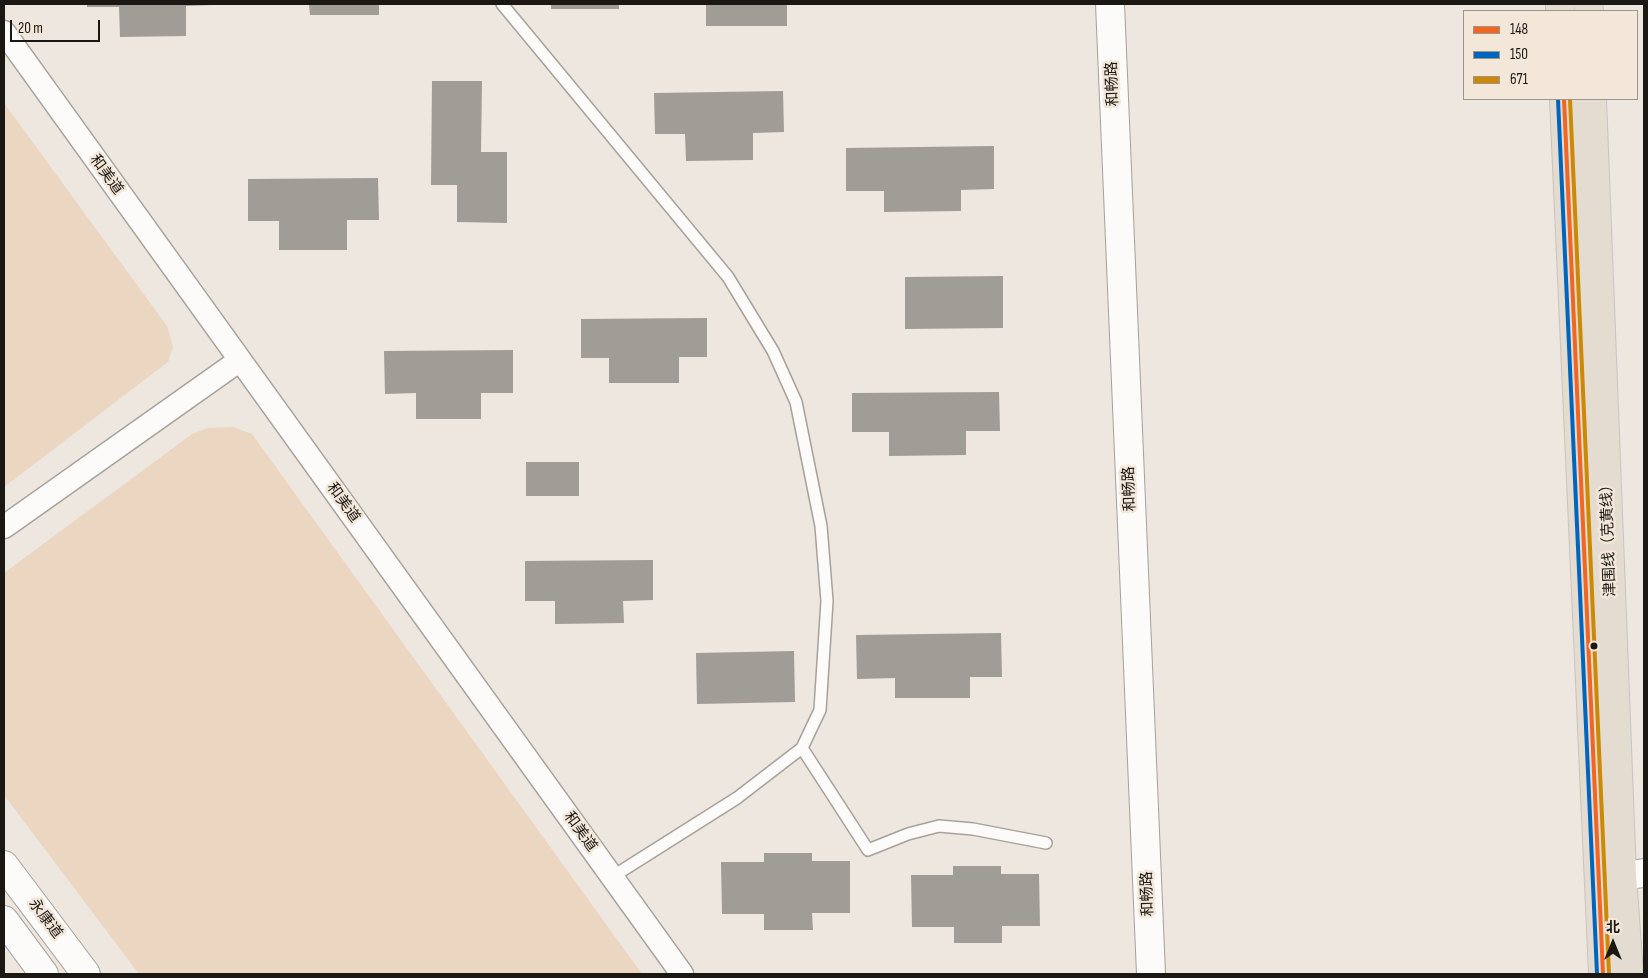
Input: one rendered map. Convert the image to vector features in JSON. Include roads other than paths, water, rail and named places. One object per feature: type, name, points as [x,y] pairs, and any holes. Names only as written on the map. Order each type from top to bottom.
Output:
[{"type":"highway","name":"津围线（克黄线）","points":[[1564,100],[1603,974]]},
{"type":"highway","name":"津围线（克黄线）","points":[[1592,100],[1633,875],[1629,974]]},
{"type":"street","name":"和畅路","points":[[1110,4],[1151,974]]},
{"type":"street","name":"和美道","points":[[4,32],[682,974]]},
{"type":"street","points":[[4,527],[240,360]]},
{"type":"street","name":"永康道","points":[[4,865],[86,974]]},
{"type":"street","points":[[4,920],[44,974]]},
{"type":"lane","points":[[502,4],[728,277],[773,351],[796,402],[821,526],[827,601],[820,710],[802,748],[737,798],[612,877]]},
{"type":"lane","points":[[802,748],[868,850],[908,834],[939,826],[973,829],[1046,843]]}]
